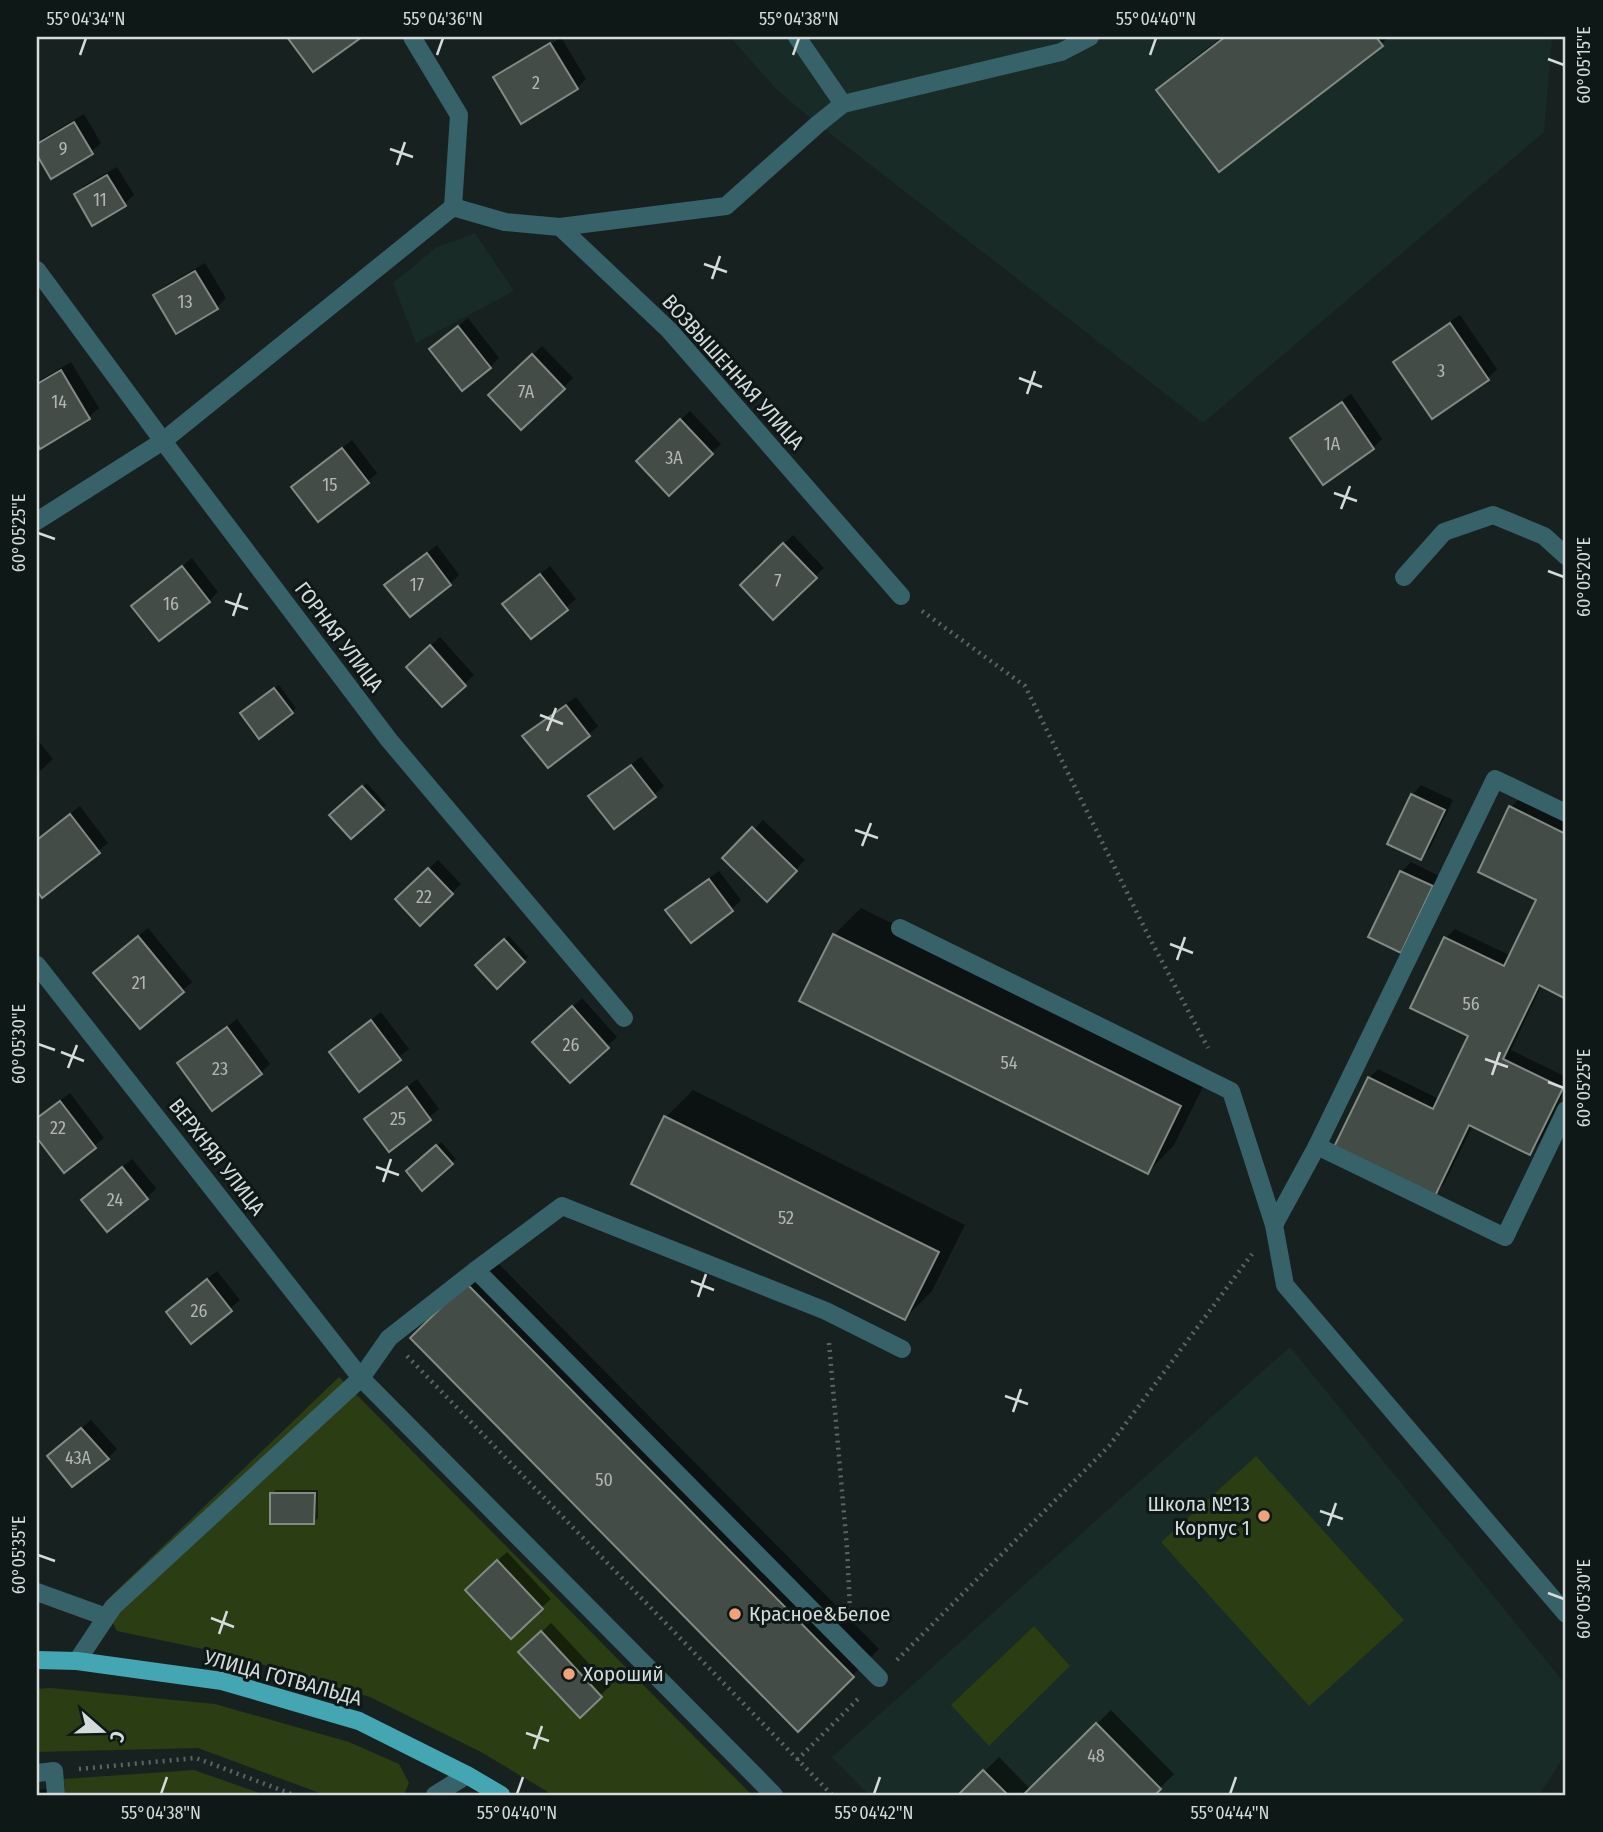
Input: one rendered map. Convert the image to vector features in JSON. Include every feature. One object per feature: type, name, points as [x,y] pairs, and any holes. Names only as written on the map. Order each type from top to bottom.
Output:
[{"type":"main road","name":"УЛИЦА ГОТВАЛЬДА","points":[[37,1660],[77,1661],[222,1681],[359,1721],[467,1774],[501,1795]]},
{"type":"street","points":[[37,522],[163,442],[453,207],[459,115],[412,37]]},
{"type":"street","points":[[797,37],[844,104]]},
{"type":"street","points":[[453,207],[505,222],[560,227],[726,206],[844,104],[1061,52],[1090,37]]},
{"type":"street","name":"ВОЗВЫШЕННАЯ УЛИЦА","points":[[560,227],[669,330],[901,596]]},
{"type":"street","name":"ГОРНАЯ УЛИЦА","points":[[37,270],[163,442],[389,740],[624,1018]]},
{"type":"street","points":[[1404,577],[1444,532],[1493,515],[1544,536],[1566,556]]},
{"type":"street","points":[[1274,1225],[1317,1146],[1495,779],[1566,813]]},
{"type":"street","points":[[900,928],[1231,1091],[1274,1225],[1285,1285],[1566,1614]]},
{"type":"street","name":"ВЕРХНЯЯ УЛИЦА","points":[[37,965],[361,1378],[774,1795]]},
{"type":"street","points":[[1317,1146],[1505,1237],[1566,1110]]},
{"type":"street","points":[[77,1661],[113,1607],[361,1378],[389,1338],[562,1206],[826,1311],[902,1349]]},
{"type":"street","points":[[476,1270],[879,1678]]},
{"type":"street","points":[[37,1592],[106,1617]]},
{"type":"street","points":[[45,1772],[56,1795]]},
{"type":"street","points":[[435,1795],[467,1774]]},
{"type":"path","points":[[901,596],[1025,686],[1150,939],[1231,1091]]},
{"type":"path","points":[[797,1760],[1108,1446],[1274,1225]]},
{"type":"path","points":[[826,1311],[847,1548],[852,1651]]},
{"type":"path","points":[[389,1338],[832,1795]]},
{"type":"path","points":[[45,1772],[196,1758],[294,1795]]},
{"type":"shaded area","points":[[730,37],[1552,37],[1544,132],[1203,423],[818,124],[778,91]]},
{"type":"shaded area","points":[[475,233],[514,291],[416,343],[393,283],[437,247]]},
{"type":"shaded area","name":"Школа №13 Корпус 1","points":[[1290,1347],[1566,1685],[1566,1753],[1539,1795],[869,1795],[832,1757]]},
{"type":"green space","points":[[339,1377],[752,1795],[553,1795],[481,1752],[370,1697],[227,1654],[117,1631],[110,1613],[112,1595]]},
{"type":"green space","points":[[1256,1456],[1404,1620],[1309,1706],[1161,1542]]},
{"type":"green space","points":[[1034,1626],[1070,1666],[989,1746],[951,1705]]},
{"type":"green space","points":[[51,1688],[215,1704],[349,1742],[399,1764],[409,1783],[404,1795],[325,1795],[198,1748],[37,1752],[37,1689]]},
{"type":"green space","points":[[194,1770],[265,1795],[65,1795],[64,1779]]},
{"type":"building","points":[[287,37],[362,37],[313,72]]},
{"type":"building","points":[[1225,37],[1376,37],[1383,46],[1219,172],[1156,90]]},
{"type":"building","points":[[550,43],[578,89],[521,124],[493,77]]},
{"type":"building","points":[[74,122],[93,154],[51,179],[37,155],[37,144]]},
{"type":"building","points":[[107,175],[126,206],[92,226],[74,194]]},
{"type":"building","points":[[195,271],[218,309],[176,334],[153,295]]},
{"type":"building","points":[[1450,323],[1489,380],[1432,419],[1393,362]]},
{"type":"building","points":[[458,326],[491,368],[462,391],[429,349]]},
{"type":"building","points":[[532,354],[565,389],[521,430],[488,395]]},
{"type":"building","points":[[61,370],[90,419],[40,449],[37,443],[37,384]]},
{"type":"building","points":[[1342,402],[1374,449],[1323,485],[1290,438]]},
{"type":"building","points":[[680,419],[713,454],[669,496],[636,461]]},
{"type":"building","points":[[342,448],[369,483],[318,522],[291,487]]},
{"type":"building","points":[[783,543],[817,578],[773,620],[740,585]]},
{"type":"building","points":[[427,553],[451,585],[410,617],[384,585]]},
{"type":"building","points":[[182,566],[210,602],[159,641],[131,606]]},
{"type":"building","points":[[540,574],[568,610],[531,639],[502,604]]},
{"type":"building","points":[[430,645],[466,686],[442,707],[406,667]]},
{"type":"building","points":[[274,688],[293,713],[259,739],[240,713]]},
{"type":"building","points":[[566,705],[590,736],[548,768],[522,736]]},
{"type":"building","points":[[631,765],[656,797],[614,829],[588,796]]},
{"type":"building","points":[[362,786],[384,810],[351,839],[329,815]]},
{"type":"building","points":[[1411,794],[1445,810],[1421,860],[1387,844]]},
{"type":"building","points":[[1509,806],[1566,834],[1566,999],[1539,985],[1503,1059],[1563,1088],[1530,1155],[1469,1125],[1435,1196],[1334,1147],[1368,1077],[1433,1109],[1468,1036],[1410,1008],[1444,937],[1504,966],[1536,900],[1478,872]]},
{"type":"building","points":[[70,814],[100,853],[42,898],[37,891],[37,840]]},
{"type":"building","points":[[752,827],[797,871],[767,902],[722,858]]},
{"type":"building","points":[[428,868],[453,894],[420,926],[395,899]]},
{"type":"building","points":[[1400,871],[1433,886],[1401,953],[1368,937]]},
{"type":"building","points":[[709,879],[733,911],[691,943],[665,910]]},
{"type":"building","points":[[833,934],[1181,1106],[1148,1174],[799,1001]]},
{"type":"building","points":[[138,936],[184,992],[140,1029],[93,973]]},
{"type":"building","points":[[504,939],[525,962],[497,989],[475,965]]},
{"type":"building","points":[[572,1006],[609,1048],[570,1083],[532,1042]]},
{"type":"building","points":[[371,1020],[401,1060],[359,1092],[329,1052]]},
{"type":"building","points":[[227,1027],[262,1074],[212,1111],[177,1063]]},
{"type":"building","points":[[407,1087],[431,1120],[389,1152],[364,1119]]},
{"type":"building","points":[[60,1101],[96,1148],[64,1173],[37,1138],[37,1118]]},
{"type":"building","points":[[664,1116],[939,1252],[905,1320],[631,1184]]},
{"type":"building","points":[[436,1145],[453,1164],[422,1191],[406,1171]]},
{"type":"building","points":[[122,1167],[148,1199],[107,1232],[81,1200]]},
{"type":"building","points":[[207,1279],[232,1311],[191,1344],[166,1312]]},
{"type":"building","points":[[466,1283],[854,1677],[798,1732],[410,1338]]},
{"type":"building","points":[[81,1428],[109,1459],[72,1487],[47,1456]]},
{"type":"building","points":[[270,1493],[315,1493],[314,1524],[270,1524]]},
{"type":"building","points":[[497,1560],[543,1609],[511,1639],[465,1590]]},
{"type":"building","points":[[541,1631],[602,1697],[580,1718],[518,1652]]},
{"type":"building","points":[[1096,1723],[1161,1789],[1155,1795],[1023,1795]]},
{"type":"building","points":[[983,1770],[1008,1795],[958,1795]]},
{"type":"place","name":"Школа №13 Корпус 1","points":[[1264,1516]]},
{"type":"place","name":"Красное&Белое","points":[[735,1614]]},
{"type":"place","name":"Хороший","points":[[569,1674]]}]
